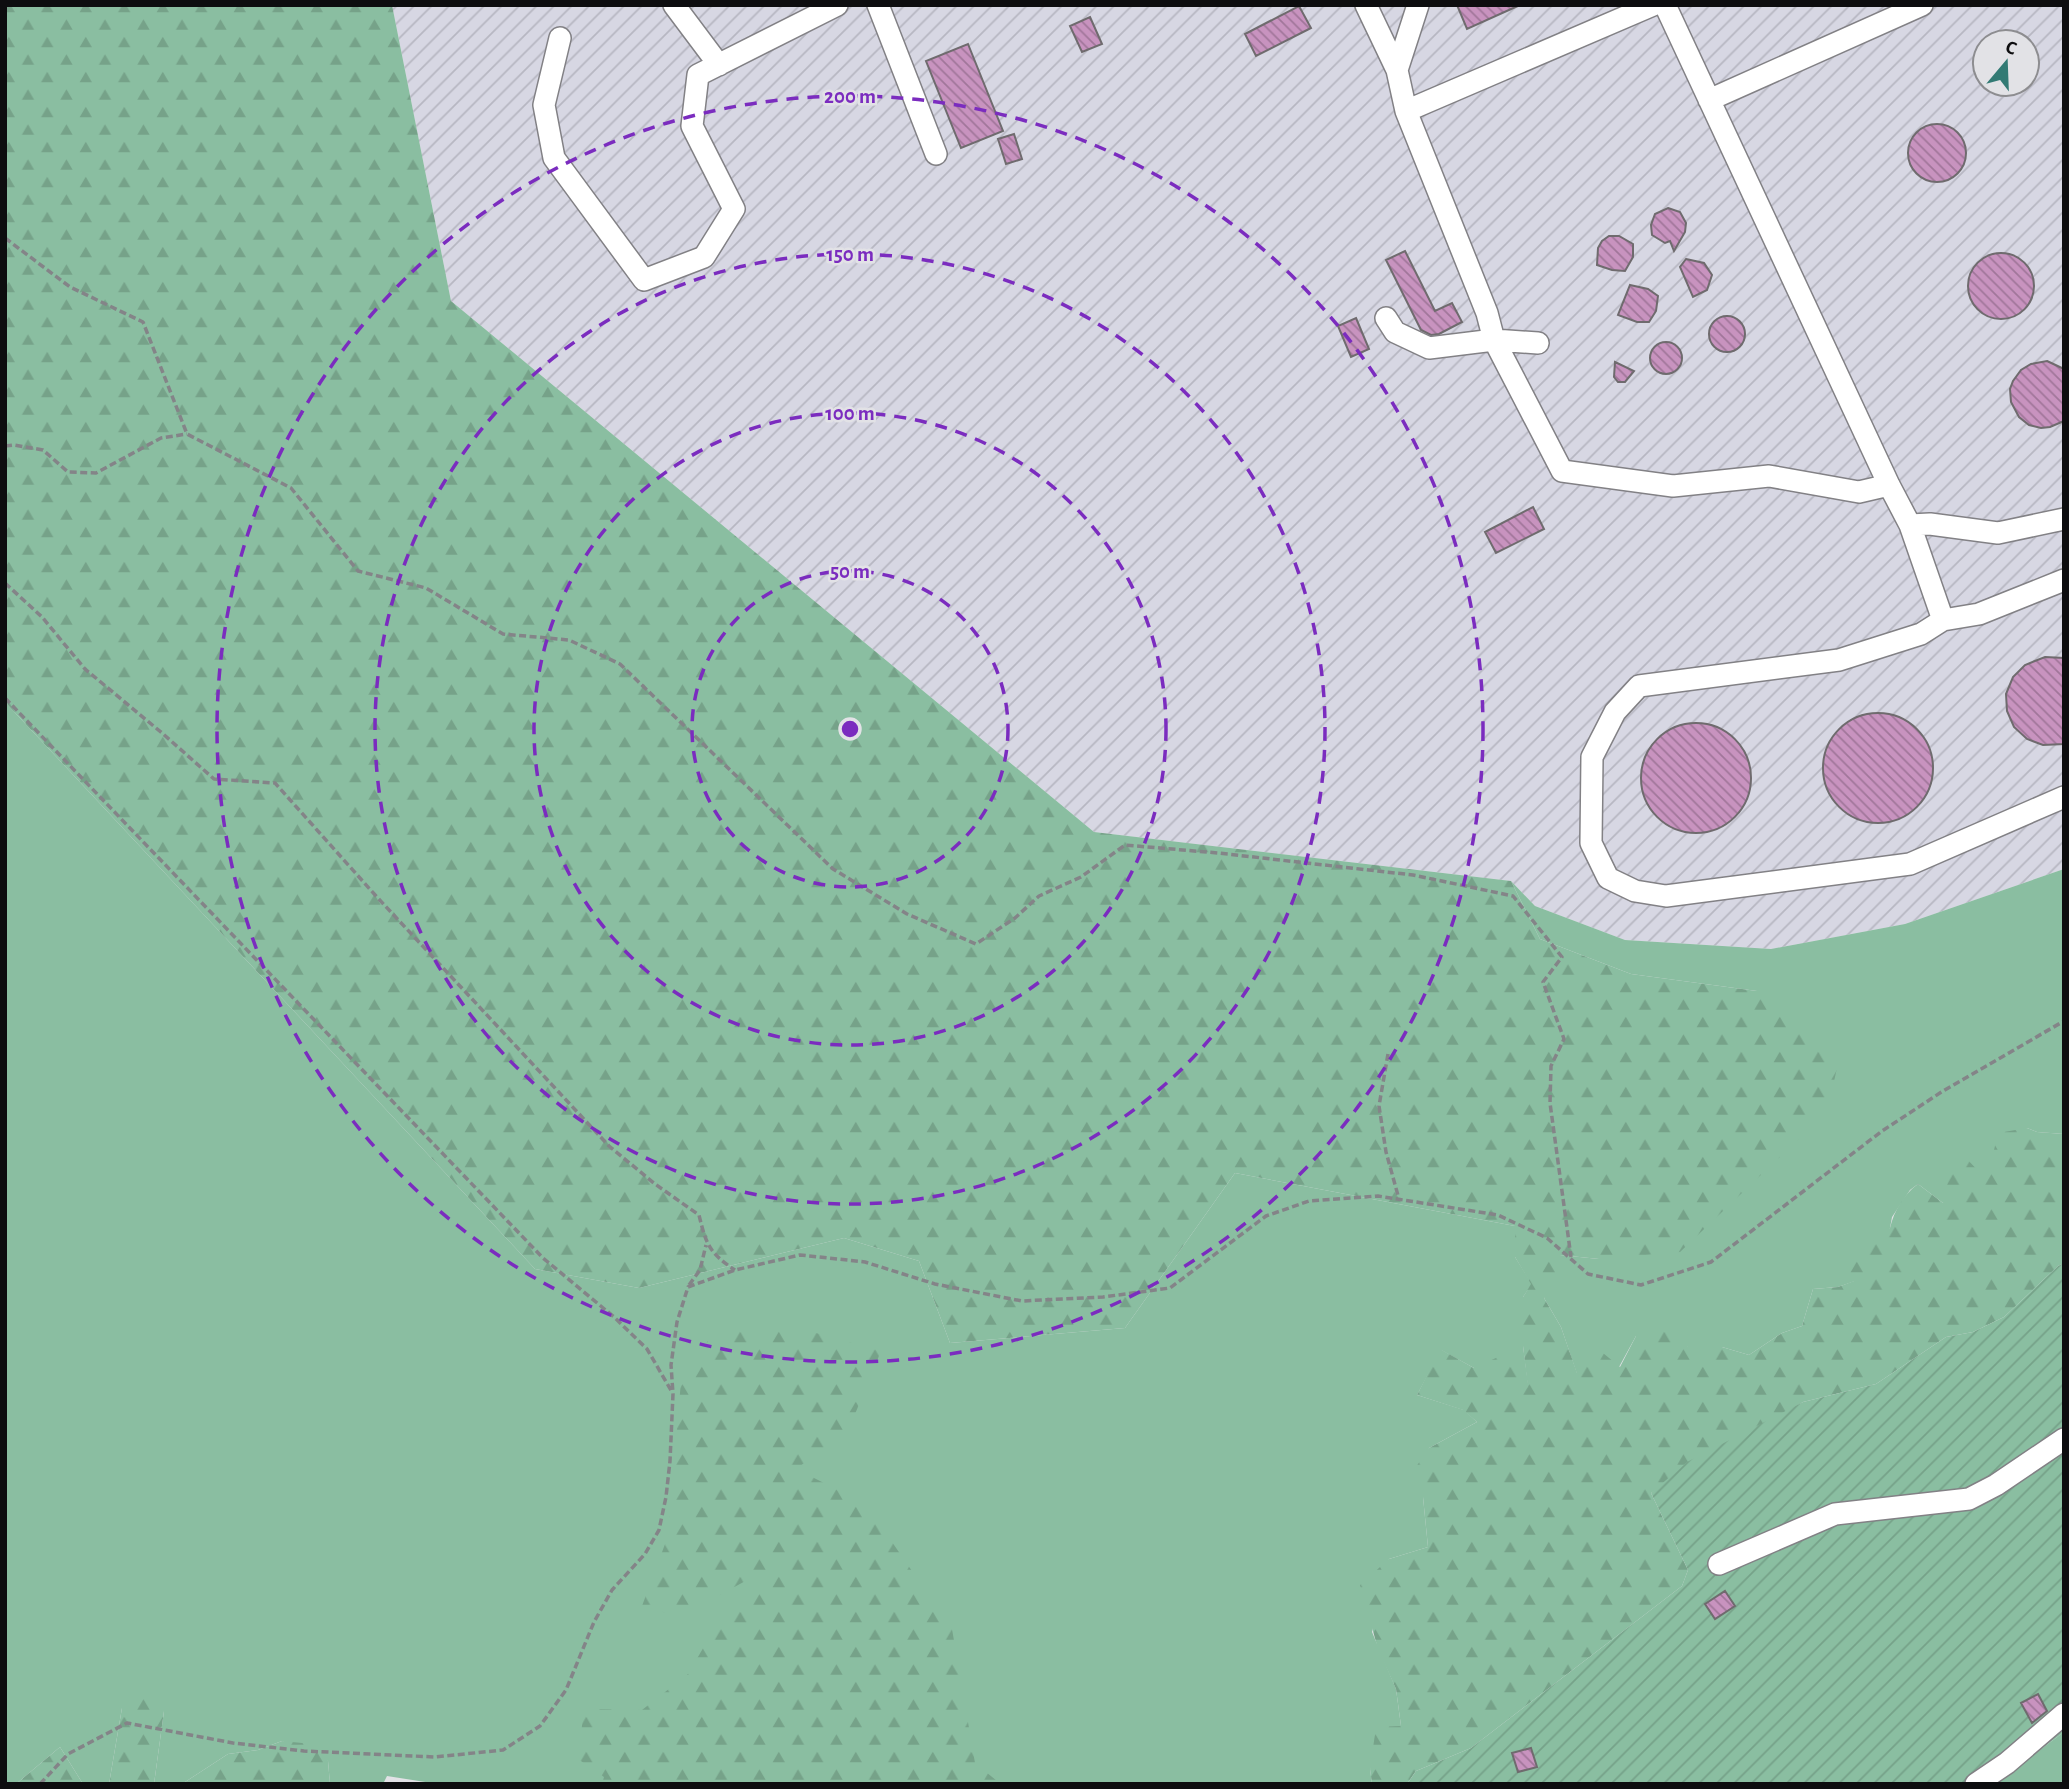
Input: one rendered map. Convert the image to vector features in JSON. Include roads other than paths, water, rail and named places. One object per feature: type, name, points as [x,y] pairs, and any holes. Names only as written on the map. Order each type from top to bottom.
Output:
[{"type":"lane","points":[[674,5],[719,65]]},
{"type":"lane","points":[[560,38],[544,105],[554,158],[644,280],[704,257],[734,209],[692,125],[698,75],[837,5]]},
{"type":"lane","points":[[878,5],[936,154]]},
{"type":"lane","points":[[1366,5],[1397,70],[1406,111],[1487,313],[1494,340],[1562,471],[1673,486],[1769,476],[1859,492],[1889,485]]},
{"type":"lane","points":[[1397,70],[1418,5]]},
{"type":"lane","points":[[1406,111],[1653,5]]},
{"type":"lane","points":[[1665,5],[1910,525],[1943,620]]},
{"type":"lane","points":[[1709,100],[1922,5]]},
{"type":"lane","points":[[1385,318],[1395,332],[1429,348],[1494,340],[1538,344]]},
{"type":"lane","points":[[1910,525],[1930,524],[1998,533],[2064,519]]},
{"type":"lane","points":[[2064,579],[1979,614],[1943,620],[1920,634],[1839,660],[1639,686],[1615,712],[1591,757],[1591,843],[1608,878],[1635,891],[1666,896],[1910,864],[2064,797]]},
{"type":"lane","points":[[1719,1564],[1835,1514],[1969,1499],[1996,1485],[2064,1439]]},
{"type":"lane","points":[[1976,1784],[2007,1763],[2064,1714]]}]
